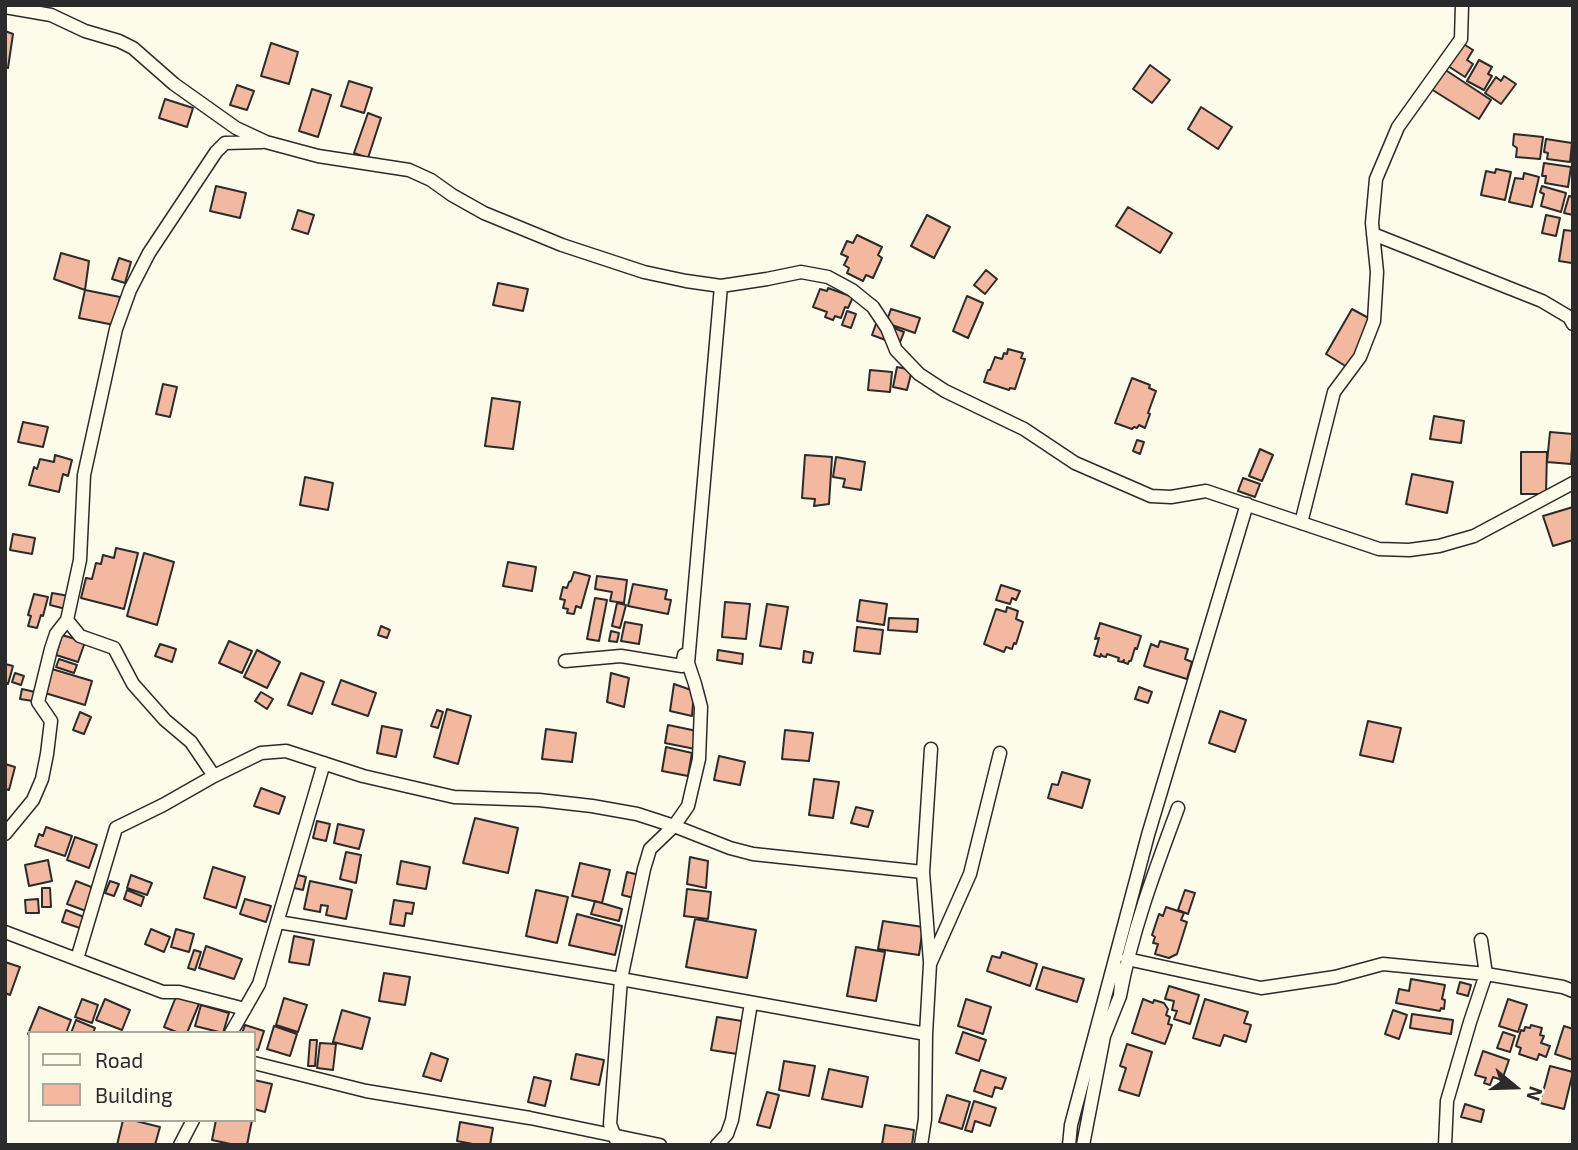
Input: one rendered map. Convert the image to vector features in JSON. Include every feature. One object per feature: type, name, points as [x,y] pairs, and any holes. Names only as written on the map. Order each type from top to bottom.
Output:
[{"type":"street","points":[[1301,523],[1334,392],[1360,358],[1374,321],[1377,272],[1372,223],[1376,179],[1398,127],[1461,39],[1462,5]]},
{"type":"street","points":[[5,7],[51,15],[76,28],[133,48],[174,84],[236,128],[266,142],[318,156],[409,170],[431,180],[484,213],[562,245],[644,272],[721,286],[801,272],[828,277],[852,290],[873,307],[887,328],[896,350],[919,374],[945,391],[1024,429],[1075,463],[1151,496],[1171,497],[1206,491],[1379,549],[1409,550],[1439,546],[1474,536],[1573,483]]},
{"type":"street","points":[[5,834],[33,800],[42,779],[51,721],[38,702],[51,649],[67,620],[80,560],[84,475],[116,329],[130,290],[149,253],[216,152],[225,144],[266,142]]},
{"type":"street","points":[[1373,234],[1542,301],[1569,317],[1573,324]]},
{"type":"street","points":[[616,1139],[610,1124],[621,979],[644,869],[650,849],[674,826],[688,806],[699,759],[701,707],[688,663],[721,286]]},
{"type":"street","points":[[1069,1145],[1071,1125],[1148,835],[1247,504]]},
{"type":"street","points":[[565,661],[621,656],[682,666],[693,599]]},
{"type":"street","points":[[67,620],[80,636],[114,648],[133,684],[165,720],[191,742],[214,776]]},
{"type":"street","points":[[920,1145],[925,1119],[930,964],[923,872],[931,749]]},
{"type":"street","points":[[77,959],[116,828],[261,753],[286,751],[363,776],[454,797],[539,800],[637,814],[753,854],[923,872]]},
{"type":"street","points":[[930,964],[970,874],[1000,753]]},
{"type":"street","points":[[232,1031],[259,984],[324,763]]},
{"type":"street","points":[[1083,1145],[1104,1036],[1120,996],[1127,959],[1143,904],[1178,808]]},
{"type":"street","points":[[278,922],[621,979],[926,1034]]},
{"type":"street","points":[[5,932],[163,992],[179,992],[245,1009]]},
{"type":"street","points":[[1445,1145],[1447,1101],[1486,974],[1481,940]]},
{"type":"street","points":[[1127,959],[1261,988],[1335,977],[1383,964],[1486,974],[1573,991]]},
{"type":"street","points":[[1113,967],[1122,970],[1120,996]]},
{"type":"street","points":[[717,1145],[727,1134],[732,1120],[751,1003]]},
{"type":"street","points":[[256,1064],[366,1091],[530,1118],[616,1139],[660,1145]]},
{"type":"street","points":[[180,1145],[192,1122]]},
{"type":"building","points":[[5,31],[13,34],[8,68],[5,67]]},
{"type":"building","points":[[271,43],[298,52],[289,84],[261,76]]},
{"type":"building","points":[[1462,43],[1473,50],[1467,60],[1473,64],[1465,77],[1448,66]]},
{"type":"building","points":[[1479,60],[1492,67],[1488,74],[1492,76],[1484,90],[1467,81]]},
{"type":"building","points":[[1150,65],[1170,80],[1152,103],[1133,89]]},
{"type":"building","points":[[1444,69],[1491,100],[1479,119],[1431,89]]},
{"type":"building","points":[[1504,76],[1516,84],[1501,104],[1485,93],[1496,77],[1501,81]]},
{"type":"building","points":[[349,81],[372,88],[364,113],[341,106]]},
{"type":"building","points":[[237,85],[254,91],[247,110],[230,105]]},
{"type":"building","points":[[312,89],[331,95],[318,137],[299,131]]},
{"type":"building","points":[[165,99],[193,108],[187,127],[159,118]]},
{"type":"building","points":[[1201,107],[1232,127],[1218,149],[1188,129]]},
{"type":"building","points":[[368,113],[381,118],[368,158],[354,153]]},
{"type":"building","points":[[1514,134],[1543,137],[1540,159],[1516,157]]},
{"type":"building","points":[[1546,139],[1572,143],[1570,162],[1547,159],[1548,153],[1544,152]]},
{"type":"building","points":[[1544,163],[1571,167],[1568,187],[1545,183],[1546,176],[1542,176]]},
{"type":"building","points":[[1496,169],[1511,172],[1505,200],[1481,195],[1486,171],[1495,173]]},
{"type":"building","points":[[1524,173],[1539,177],[1532,207],[1509,202],[1515,178],[1523,179]]},
{"type":"building","points":[[216,186],[246,193],[240,218],[210,211]]},
{"type":"building","points":[[1542,186],[1566,193],[1561,212],[1541,206],[1544,194],[1540,192]]},
{"type":"building","points":[[1569,196],[1573,197],[1573,215],[1564,213]]},
{"type":"building","points":[[1128,207],[1172,233],[1160,253],[1116,226]]},
{"type":"building","points":[[298,210],[314,215],[308,234],[292,229]]},
{"type":"building","points":[[927,215],[950,227],[934,258],[911,246]]},
{"type":"building","points":[[1546,215],[1560,218],[1556,236],[1542,233]]},
{"type":"building","points":[[1564,230],[1573,231],[1572,263],[1559,261]]},
{"type":"building","points":[[857,235],[882,247],[878,255],[882,258],[873,278],[866,275],[863,281],[847,273],[849,268],[844,265],[848,257],[841,254],[847,241],[853,243]]},
{"type":"building","points":[[61,253],[89,261],[85,290],[54,279]]},
{"type":"building","points":[[119,258],[131,262],[125,283],[112,279]]},
{"type":"building","points":[[986,270],[997,279],[985,294],[974,285]]},
{"type":"building","points":[[498,283],[528,289],[523,311],[493,305]]},
{"type":"building","points":[[828,288],[853,297],[841,318],[835,316],[833,320],[825,317],[827,312],[813,307],[820,289],[827,291]]},
{"type":"building","points":[[85,290],[120,297],[114,325],[79,318]]},
{"type":"building","points":[[967,296],[983,303],[968,338],[953,331]]},
{"type":"building","points":[[891,309],[920,318],[915,333],[886,323]]},
{"type":"building","points":[[1352,309],[1374,321],[1347,367],[1326,354]]},
{"type":"building","points":[[847,311],[856,314],[851,328],[842,325]]},
{"type":"building","points":[[877,321],[904,332],[899,345],[872,335]]},
{"type":"building","points":[[1008,349],[1023,353],[1021,358],[1025,359],[1015,389],[1009,390],[984,382],[995,357],[1002,359]]},
{"type":"building","points":[[897,367],[912,370],[907,390],[893,387]]},
{"type":"building","points":[[870,370],[892,372],[890,392],[868,390]]},
{"type":"building","points":[[1132,378],[1150,385],[1149,388],[1156,391],[1145,428],[1139,425],[1132,429],[1115,423]]},
{"type":"building","points":[[163,384],[177,387],[170,417],[156,414]]},
{"type":"building","points":[[492,398],[520,402],[513,449],[485,446]]},
{"type":"building","points":[[1434,416],[1464,421],[1461,443],[1430,439]]},
{"type":"building","points":[[23,422],[48,427],[43,447],[18,442]]},
{"type":"building","points":[[1550,432],[1573,434],[1571,464],[1547,462]]},
{"type":"building","points":[[1137,440],[1144,442],[1140,454],[1133,451]]},
{"type":"building","points":[[1260,449],[1273,455],[1262,481],[1249,476]]},
{"type":"building","points":[[1521,452],[1547,452],[1546,494],[1521,494]]},
{"type":"building","points":[[55,455],[72,460],[68,476],[63,474],[59,492],[29,485],[34,467],[37,469],[40,459],[54,462]]},
{"type":"building","points":[[805,455],[832,457],[829,504],[814,506],[815,499],[802,498]]},
{"type":"building","points":[[836,457],[865,462],[861,490],[843,487],[845,479],[833,477]]},
{"type":"building","points":[[1412,474],[1453,482],[1447,513],[1406,504]]},
{"type":"building","points":[[305,477],[333,483],[328,510],[300,505]]},
{"type":"building","points":[[1243,478],[1260,484],[1255,497],[1238,491]]},
{"type":"building","points":[[1573,507],[1573,540],[1553,546],[1543,516]]},
{"type":"building","points":[[13,534],[35,538],[32,554],[10,550]]},
{"type":"building","points":[[116,548],[138,553],[124,609],[81,598],[86,578],[92,579],[96,563],[101,564],[103,555],[114,558]]},
{"type":"building","points":[[144,553],[174,562],[157,625],[127,616]]},
{"type":"building","points":[[508,562],[536,567],[532,591],[503,586]]},
{"type":"building","points":[[574,572],[590,576],[581,608],[576,606],[574,614],[567,613],[568,609],[563,608],[565,600],[560,599],[563,587],[567,588]]},
{"type":"building","points":[[597,576],[627,580],[624,603],[610,601],[612,592],[595,589]]},
{"type":"building","points":[[633,584],[667,590],[665,599],[671,600],[668,614],[628,606]]},
{"type":"building","points":[[1001,585],[1020,591],[1016,600],[1012,598],[1010,604],[996,600]]},
{"type":"building","points":[[52,593],[69,596],[66,609],[50,605]]},
{"type":"building","points":[[34,594],[48,597],[37,628],[28,626]]},
{"type":"building","points":[[595,598],[607,600],[599,641],[587,639]]},
{"type":"building","points":[[860,600],[887,604],[884,625],[857,621]]},
{"type":"building","points":[[725,602],[750,604],[746,639],[722,637]]},
{"type":"building","points":[[617,603],[626,605],[620,628],[612,626]]},
{"type":"building","points":[[767,604],[788,607],[781,649],[760,646]]},
{"type":"building","points":[[1007,607],[1018,611],[1016,619],[1023,622],[1016,644],[1014,643],[1012,649],[1006,647],[1004,652],[984,644],[996,609],[1006,612]]},
{"type":"building","points":[[889,618],[918,619],[917,632],[888,630]]},
{"type":"building","points":[[625,622],[642,625],[639,644],[621,641]]},
{"type":"building","points":[[1100,623],[1141,636],[1128,664],[1107,654],[1106,657],[1101,654],[1100,657],[1094,655]]},
{"type":"building","points":[[381,626],[390,630],[387,638],[378,635]]},
{"type":"building","points":[[857,627],[883,630],[880,654],[854,651]]},
{"type":"building","points":[[611,631],[619,633],[617,642],[609,641]]},
{"type":"building","points":[[62,635],[85,642],[78,662],[56,655]]},
{"type":"building","points":[[229,641],[252,651],[242,673],[219,663]]},
{"type":"building","points":[[1160,641],[1188,649],[1185,659],[1192,662],[1187,679],[1144,666],[1151,644],[1158,647]]},
{"type":"building","points":[[160,644],[176,649],[172,662],[155,656]]},
{"type":"building","points":[[257,650],[280,662],[267,688],[244,677]]},
{"type":"building","points":[[718,650],[743,654],[742,664],[717,660]]},
{"type":"building","points":[[804,651],[813,653],[811,663],[803,662]]},
{"type":"building","points":[[59,659],[77,665],[74,673],[56,667]]},
{"type":"building","points":[[5,664],[13,666],[8,684],[5,683]]},
{"type":"building","points":[[52,669],[92,681],[85,705],[45,693]]},
{"type":"building","points":[[15,673],[24,676],[21,685],[12,682]]},
{"type":"building","points":[[301,673],[324,682],[312,714],[288,705]]},
{"type":"building","points":[[611,673],[629,678],[624,707],[607,702]]},
{"type":"building","points":[[341,680],[376,693],[368,716],[332,704]]},
{"type":"building","points":[[674,684],[694,691],[692,716],[670,711]]},
{"type":"building","points":[[1139,687],[1152,692],[1148,703],[1135,699]]},
{"type":"building","points":[[22,689],[35,692],[33,701],[20,699]]},
{"type":"building","points":[[261,692],[273,699],[267,709],[255,701]]},
{"type":"building","points":[[447,709],[471,716],[458,764],[434,757]]},
{"type":"building","points":[[437,710],[443,712],[438,728],[431,726]]},
{"type":"building","points":[[1220,711],[1246,720],[1235,752],[1209,743]]},
{"type":"building","points":[[80,712],[91,717],[84,734],[73,730]]},
{"type":"building","points":[[1368,721],[1401,728],[1393,762],[1360,755]]},
{"type":"building","points":[[668,725],[697,731],[695,749],[665,743]]},
{"type":"building","points":[[382,726],[402,730],[396,757],[377,753]]},
{"type":"building","points":[[546,729],[576,733],[572,762],[542,759]]},
{"type":"building","points":[[785,730],[813,733],[809,761],[782,759]]},
{"type":"building","points":[[666,747],[692,753],[688,776],[662,771]]},
{"type":"building","points":[[719,756],[745,762],[740,785],[714,780]]},
{"type":"building","points":[[5,764],[15,767],[9,790],[5,789]]},
{"type":"building","points":[[1062,772],[1090,780],[1082,808],[1048,798],[1052,784],[1058,785]]},
{"type":"building","points":[[814,779],[839,782],[833,818],[809,815]]},
{"type":"building","points":[[261,788],[285,797],[279,814],[254,806]]},
{"type":"building","points":[[856,807],[873,811],[868,827],[851,823]]},
{"type":"building","points":[[475,818],[518,828],[508,873],[463,863]]},
{"type":"building","points":[[317,821],[330,824],[326,841],[313,838]]},
{"type":"building","points":[[338,824],[364,830],[359,849],[334,843]]},
{"type":"building","points":[[46,827],[72,836],[65,856],[35,846],[39,834],[43,836]]},
{"type":"building","points":[[75,837],[97,845],[89,868],[67,860]]},
{"type":"building","points":[[346,852],[361,855],[356,883],[340,879]]},
{"type":"building","points":[[690,857],[708,861],[706,888],[687,884]]},
{"type":"building","points":[[48,860],[52,881],[29,886],[25,865]]},
{"type":"building","points":[[401,861],[430,867],[426,889],[397,884]]},
{"type":"building","points":[[580,863],[610,870],[602,903],[572,896]]},
{"type":"building","points":[[213,867],[245,877],[236,908],[204,898]]},
{"type":"building","points":[[627,872],[639,875],[634,898],[622,895]]},
{"type":"building","points":[[131,875],[152,883],[147,895],[127,888]]},
{"type":"building","points":[[298,875],[306,877],[303,890],[294,888]]},
{"type":"building","points":[[76,881],[94,888],[86,911],[67,904]]},
{"type":"building","points":[[110,881],[119,884],[114,896],[105,893]]},
{"type":"building","points":[[310,881],[352,890],[346,919],[326,915],[328,906],[321,905],[320,912],[304,909]]},
{"type":"building","points":[[42,888],[50,888],[51,907],[42,907]]},
{"type":"building","points":[[687,889],[711,892],[708,919],[684,916]]},
{"type":"building","points":[[127,890],[144,897],[141,906],[124,899]]},
{"type":"building","points":[[536,890],[568,897],[557,943],[526,936]]},
{"type":"building","points":[[1185,890],[1195,893],[1188,914],[1178,910]]},
{"type":"building","points":[[38,899],[39,913],[26,913],[25,900]]},
{"type":"building","points":[[245,899],[271,906],[266,922],[240,914]]},
{"type":"building","points":[[394,900],[414,903],[412,914],[406,913],[404,926],[390,924]]},
{"type":"building","points":[[595,901],[622,909],[619,921],[591,914]]},
{"type":"building","points":[[1166,907],[1184,913],[1181,920],[1187,922],[1177,954],[1169,958],[1155,954],[1158,944],[1153,943],[1155,937],[1152,935],[1159,914],[1163,916]]},
{"type":"building","points":[[66,910],[84,917],[80,928],[62,922]]},
{"type":"building","points":[[577,914],[622,926],[615,955],[569,945]]},
{"type":"building","points":[[695,919],[756,930],[747,978],[686,967]]},
{"type":"building","points":[[883,921],[923,927],[919,955],[878,949]]},
{"type":"building","points":[[151,929],[170,937],[164,952],[145,944]]},
{"type":"building","points":[[176,929],[194,934],[189,952],[171,947]]},
{"type":"building","points":[[294,936],[314,940],[309,965],[289,962]]},
{"type":"building","points":[[206,946],[242,959],[234,979],[199,968]]},
{"type":"building","points":[[856,947],[885,952],[876,1001],[847,996]]},
{"type":"building","points":[[194,950],[201,952],[195,970],[188,968]]},
{"type":"building","points":[[1002,952],[1037,964],[1030,986],[987,971],[992,956],[1000,958]]},
{"type":"building","points":[[5,962],[20,967],[10,995],[5,993]]},
{"type":"building","points":[[1043,967],[1084,979],[1077,1002],[1036,989]]},
{"type":"building","points":[[384,973],[410,977],[405,1005],[379,1001]]},
{"type":"building","points":[[1411,979],[1445,985],[1442,999],[1445,1000],[1444,1009],[1441,1008],[1440,1011],[1396,1003],[1399,989],[1409,991]]},
{"type":"building","points":[[1460,982],[1471,985],[1468,996],[1457,993]]},
{"type":"building","points":[[1169,986],[1199,995],[1190,1024],[1174,1019],[1177,1011],[1172,1010],[1174,1001],[1165,999]]},
{"type":"building","points":[[177,994],[199,1004],[188,1031],[174,1031],[164,1027]]},
{"type":"building","points":[[284,998],[307,1005],[298,1032],[276,1025]]},
{"type":"building","points":[[82,999],[98,1005],[92,1023],[75,1017]]},
{"type":"building","points":[[105,999],[130,1010],[122,1030],[96,1020]]},
{"type":"building","points":[[966,999],[991,1007],[983,1034],[958,1026]]},
{"type":"building","points":[[1143,999],[1164,1003],[1168,1009],[1168,1024],[1172,1025],[1165,1044],[1132,1033]]},
{"type":"building","points":[[1205,999],[1248,1012],[1244,1023],[1251,1025],[1246,1042],[1224,1035],[1220,1046],[1193,1038]]},
{"type":"building","points":[[1508,999],[1527,1005],[1518,1032],[1499,1026]]},
{"type":"building","points":[[201,1005],[229,1013],[224,1031],[195,1026]]},
{"type":"building","points":[[39,1007],[71,1020],[67,1031],[29,1031]]},
{"type":"building","points":[[342,1010],[370,1018],[362,1049],[333,1042]]},
{"type":"building","points":[[1393,1010],[1407,1015],[1399,1039],[1385,1034]]},
{"type":"building","points":[[1412,1014],[1453,1020],[1451,1034],[1410,1028]]},
{"type":"building","points":[[717,1017],[742,1021],[737,1054],[711,1050]]},
{"type":"building","points":[[76,1020],[95,1028],[94,1031],[72,1031]]},
{"type":"building","points":[[245,1025],[264,1031],[258,1050],[256,1031],[243,1031]]},
{"type":"building","points":[[1531,1025],[1542,1028],[1540,1035],[1544,1036],[1541,1043],[1550,1046],[1546,1057],[1539,1054],[1537,1060],[1519,1054],[1521,1048],[1516,1046],[1521,1030],[1530,1028]]},
{"type":"building","points":[[274,1026],[297,1034],[290,1056],[267,1049]]},
{"type":"building","points":[[1564,1026],[1573,1029],[1573,1060],[1555,1054]]},
{"type":"building","points":[[963,1032],[986,1040],[979,1061],[956,1053]]},
{"type":"building","points":[[1503,1032],[1515,1036],[1510,1052],[1497,1048]]},
{"type":"building","points":[[310,1040],[317,1040],[315,1066],[308,1066]]},
{"type":"building","points":[[320,1043],[336,1044],[333,1070],[317,1068]]},
{"type":"building","points":[[1127,1044],[1152,1052],[1139,1096],[1119,1090],[1126,1068],[1120,1066]]},
{"type":"building","points":[[1483,1051],[1509,1060],[1502,1080],[1493,1077],[1490,1085],[1484,1083],[1486,1078],[1475,1075]]},
{"type":"building","points":[[431,1053],[448,1059],[441,1081],[423,1076]]},
{"type":"building","points":[[576,1054],[604,1060],[599,1085],[571,1079]]},
{"type":"building","points":[[784,1061],[815,1066],[809,1096],[779,1090]]},
{"type":"building","points":[[1550,1066],[1573,1072],[1564,1109],[1540,1103]]},
{"type":"building","points":[[829,1069],[868,1077],[862,1107],[822,1099]]},
{"type":"building","points":[[981,1070],[1006,1078],[1002,1089],[995,1087],[992,1097],[974,1091]]},
{"type":"building","points":[[534,1077],[551,1081],[545,1106],[528,1102]]},
{"type":"building","points":[[256,1080],[272,1084],[265,1112],[256,1110]]},
{"type":"building","points":[[767,1092],[779,1095],[770,1128],[757,1125]]},
{"type":"building","points":[[947,1095],[970,1102],[962,1129],[939,1122]]},
{"type":"building","points":[[974,1101],[996,1108],[990,1126],[975,1121],[972,1132],[965,1130]]},
{"type":"building","points":[[1465,1104],[1484,1110],[1481,1122],[1461,1117]]},
{"type":"building","points":[[123,1122],[140,1122],[160,1127],[155,1145],[117,1145]]},
{"type":"building","points":[[216,1122],[252,1122],[247,1145],[212,1140]]},
{"type":"building","points":[[460,1122],[493,1128],[490,1145],[457,1141]]},
{"type":"building","points":[[885,1125],[914,1130],[912,1145],[882,1145]]}]
